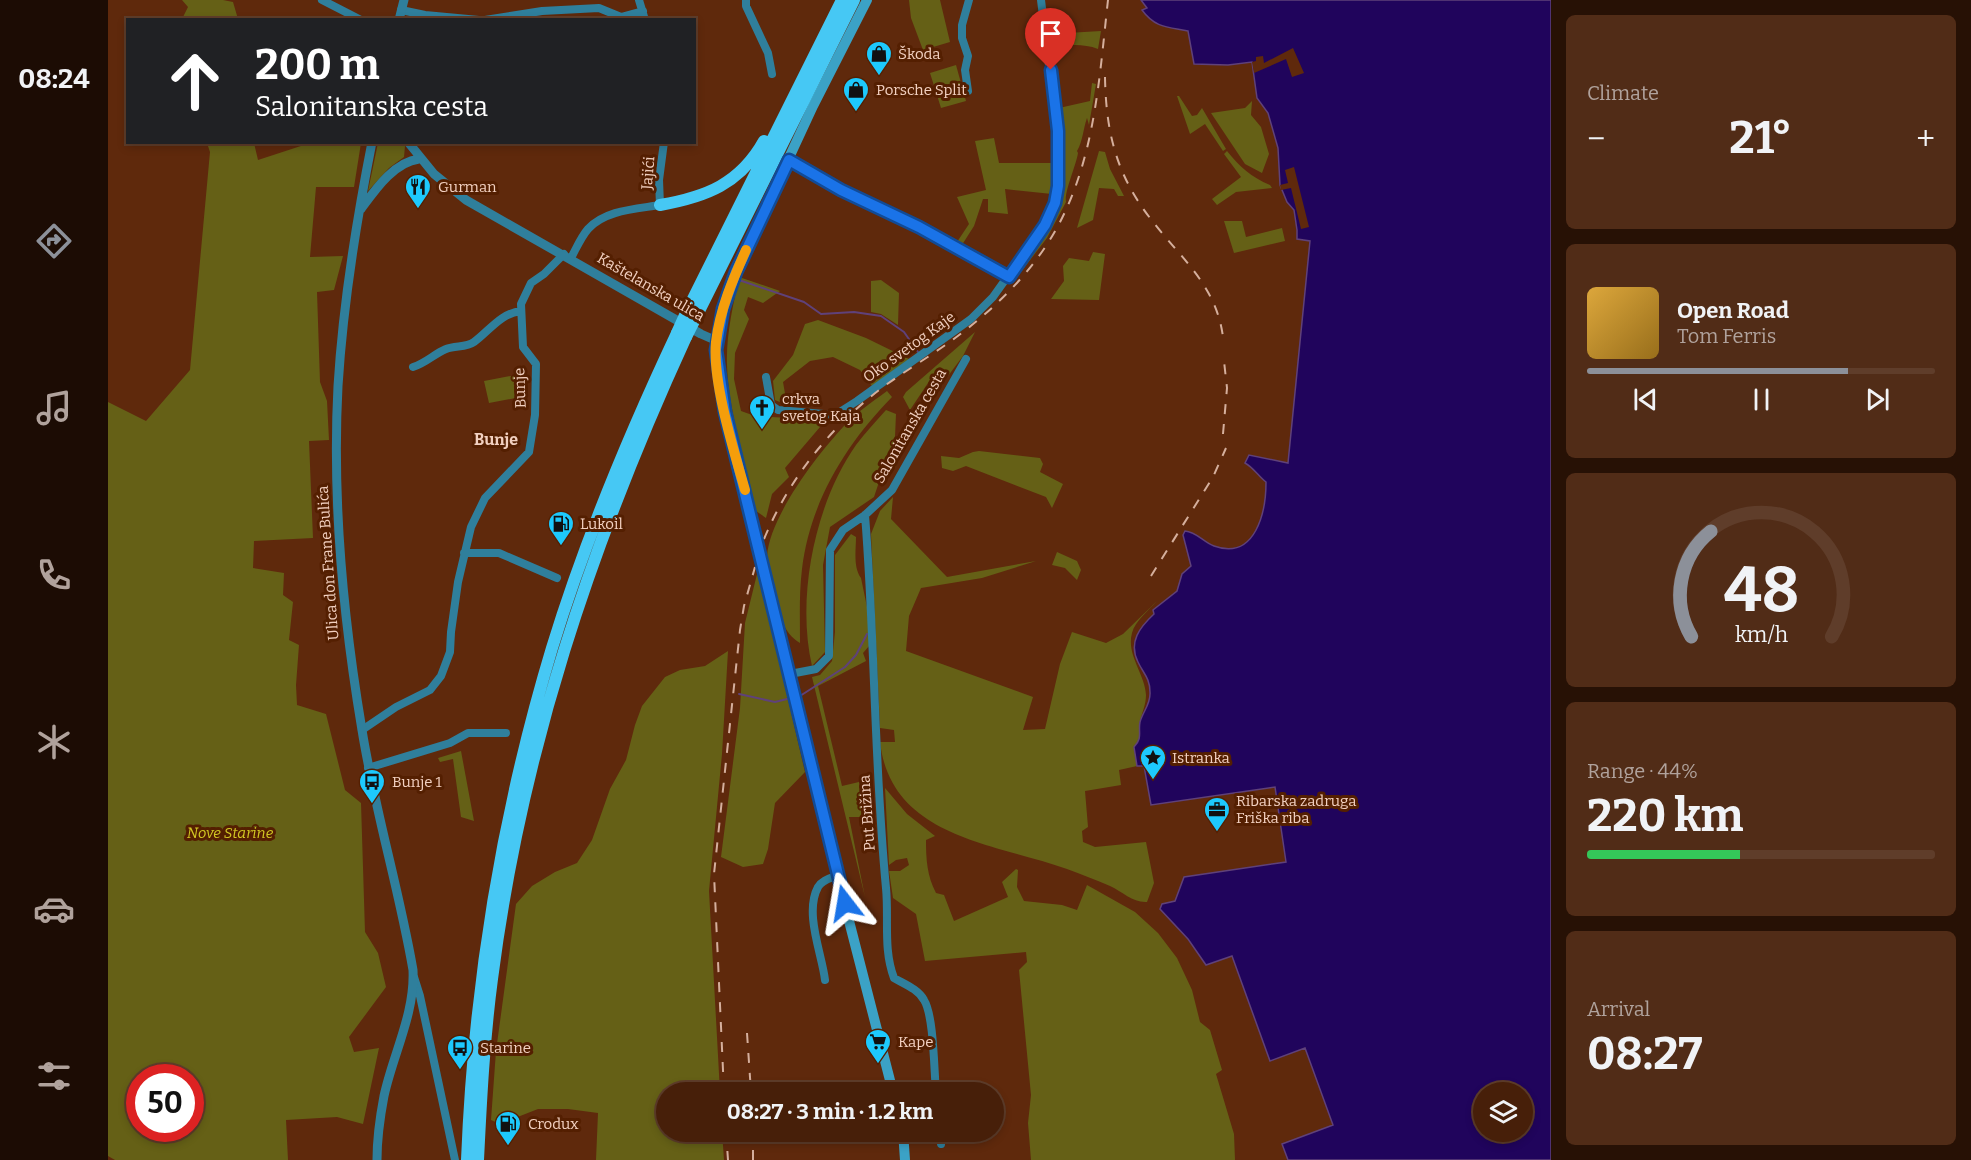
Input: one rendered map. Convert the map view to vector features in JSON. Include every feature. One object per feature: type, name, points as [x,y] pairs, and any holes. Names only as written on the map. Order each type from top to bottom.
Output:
[{"type":"highway","points":[[467,1160],[481,1035],[490,918],[507,829],[533,716],[571,589],[620,461],[682,335],[784,115],[842,0]]},
{"type":"highway","points":[[691,316],[854,0]]},
{"type":"highway","points":[[660,205],[707,194],[734,178],[760,147],[776,119],[784,115]]},
{"type":"highway","points":[[478,1160],[481,1035]]},
{"type":"main road","points":[[867,0],[813,106],[731,285],[717,341],[716,359],[725,412],[890,1082]]},
{"type":"main road","points":[[904,1142],[905,1160]]},
{"type":"street","points":[[322,0],[357,18]]},
{"type":"street","points":[[404,0],[400,15],[457,18]]},
{"type":"street","points":[[498,18],[554,10],[599,8],[621,17],[644,15],[639,0]]},
{"type":"street","points":[[746,0],[746,6],[768,53],[772,74]]},
{"type":"street","points":[[968,90],[965,70],[968,56],[962,38],[962,25],[969,0]]},
{"type":"street","name":"Oko svetog Kaje","points":[[766,377],[771,405],[778,410],[836,415],[958,329],[993,297],[1009,277],[1045,225],[1055,203],[1058,186],[1058,131],[1041,0]]},
{"type":"street","name":"Ulica don Frane Bulića","points":[[372,144],[359,211],[343,328],[338,387],[338,508],[349,647],[368,768],[414,977],[407,1019],[384,1095],[377,1143],[378,1160]]},
{"type":"street","name":"Kaštelanska ulica","points":[[409,144],[419,159],[444,184],[466,200],[717,341]]},
{"type":"street","name":"Jajići","points":[[660,205],[659,180],[664,144]]},
{"type":"street","points":[[359,211],[391,174],[407,162],[419,159]]},
{"type":"street","points":[[789,160],[841,190],[919,227],[1009,277]]},
{"type":"street","points":[[567,256],[588,229],[599,220],[619,212],[660,205]]},
{"type":"street","name":"Bunje","points":[[362,730],[396,707],[430,690],[441,676],[450,652],[452,622],[471,527],[485,498],[529,452],[534,415],[536,364],[523,347],[521,311],[524,295],[531,283],[567,256]]},
{"type":"street","points":[[413,367],[425,363],[447,348],[472,344],[494,324],[516,311],[521,311]]},
{"type":"street","name":"Salonitanska cesta","points":[[790,674],[816,669],[829,656],[830,550],[843,530],[892,490],[966,359]]},
{"type":"street","name":"Put Brižina","points":[[865,514],[874,665],[878,799],[888,903],[886,940],[894,978],[915,990],[925,1000],[930,1023],[935,1082]]},
{"type":"street","points":[[464,553],[499,554],[557,578]]},
{"type":"street","points":[[368,768],[450,743],[468,733],[506,733]]},
{"type":"street","points":[[825,980],[815,928],[814,903],[818,886],[838,875]]},
{"type":"street","points":[[414,977],[455,1160]]},
{"type":"street","points":[[407,1019],[417,1016],[425,1018]]},
{"type":"green space","points":[[182,0],[233,2],[238,18],[182,18],[188,7]]},
{"type":"green space","points":[[909,0],[940,0],[950,42],[923,50],[911,18]]},
{"type":"green space","points":[[1101,31],[1098,49],[1081,45],[1052,47],[1050,34]]},
{"type":"green space","points":[[956,65],[966,101],[941,108],[930,73]]},
{"type":"green space","points":[[1092,83],[1096,84],[1089,125],[1087,118],[1066,202],[1047,238],[1014,281],[1012,280],[1047,232],[1060,201],[1063,154],[1059,108],[1090,101]]},
{"type":"green space","points":[[1177,96],[1192,116],[1197,115],[1202,108],[1226,149],[1223,151],[1205,124],[1190,134]]},
{"type":"green space","points":[[1252,101],[1251,115],[1261,127],[1269,154],[1262,173],[1245,164],[1211,113],[1245,108]]},
{"type":"green space","points":[[994,138],[999,163],[1054,163],[1052,194],[1005,189],[1008,214],[988,212],[988,199],[983,199],[974,226],[960,248],[955,245],[969,224],[957,197],[986,190],[975,141]]},
{"type":"green space","name":"Nove Starine","points":[[207,144],[254,144],[258,160],[307,144],[361,144],[354,187],[316,187],[310,257],[343,256],[334,290],[317,292],[320,382],[327,401],[329,440],[309,441],[313,538],[254,541],[253,568],[284,573],[283,595],[293,602],[289,640],[299,645],[297,705],[326,714],[345,790],[361,803],[365,932],[378,953],[386,987],[349,1037],[354,1052],[379,1048],[363,1124],[337,1117],[286,1120],[288,1160],[115,1160],[108,1156],[108,402],[146,421],[190,370],[210,152]]},
{"type":"green space","points":[[378,144],[404,144],[404,157],[389,168],[368,191]]},
{"type":"green space","points":[[1099,151],[1105,152],[1110,169],[1124,196],[1118,196],[1114,189],[1099,188],[1093,220],[1077,228]]},
{"type":"green space","points":[[1227,151],[1246,171],[1272,188],[1236,192],[1217,205],[1212,199],[1241,177],[1224,154]]},
{"type":"green space","points":[[1224,221],[1242,221],[1246,237],[1282,228],[1285,241],[1234,253]]},
{"type":"green space","points":[[1093,252],[1105,254],[1099,300],[1051,299],[1064,281],[1063,266],[1069,258],[1089,261]]},
{"type":"green space","points":[[739,277],[780,291],[763,303],[748,297],[744,310],[749,319],[735,353],[734,379],[741,411],[755,416],[826,420],[785,468],[789,477],[772,494],[766,518],[756,511],[734,419],[728,382],[730,321]]},
{"type":"green space","points":[[881,280],[899,293],[898,325],[881,314],[871,312],[871,281]]},
{"type":"green space","points":[[818,320],[866,338],[909,359],[872,386],[860,370],[833,357],[810,361],[783,382],[787,405],[775,400],[773,381],[793,355],[805,324]]},
{"type":"green space","points":[[975,332],[963,356],[948,376],[932,377],[910,410],[903,397],[906,392]]},
{"type":"green space","points":[[521,374],[526,396],[489,403],[484,381]]},
{"type":"green space","points":[[887,391],[892,397],[845,454],[813,520],[802,569],[800,643],[789,634],[778,610],[767,566],[770,540],[776,523],[796,487],[821,453],[849,421]]},
{"type":"green space","points":[[886,410],[896,414],[895,437],[903,437],[902,449],[895,468],[883,470],[874,497],[830,527],[823,565],[825,652],[812,666],[806,611],[808,581],[820,522],[842,468],[856,445]]},
{"type":"green space","points":[[979,451],[1040,458],[1043,464],[1040,472],[1063,484],[1052,508],[1046,497],[966,466],[953,471],[942,468],[941,456],[959,458]]},
{"type":"green space","points":[[893,497],[891,519],[947,577],[1036,561],[982,578],[921,588],[909,616],[906,651],[1033,697],[1023,730],[1045,729],[1060,664],[1072,632],[1106,643],[1123,634],[1157,601],[1136,624],[1131,641],[1146,695],[1136,754],[1137,766],[1119,770],[1121,785],[1085,791],[1088,827],[1082,831],[1083,842],[1095,847],[1146,842],[1154,883],[1147,902],[1133,899],[1110,886],[1067,869],[979,843],[951,832],[925,818],[904,799],[888,774],[880,742],[895,742],[894,730],[880,728],[871,534],[880,511]]},
{"type":"green space","points":[[851,534],[856,537],[856,564],[867,607],[870,645],[863,653],[866,661],[818,686],[842,786],[859,782],[862,817],[849,817],[865,897],[812,677],[820,675],[832,661],[835,632],[835,555]]},
{"type":"green space","points":[[1057,552],[1077,561],[1081,570],[1077,580],[1065,568],[1052,565]]},
{"type":"green space","points":[[758,570],[805,772],[775,803],[768,849],[763,864],[743,867],[721,857],[740,708],[745,623]]},
{"type":"green space","points":[[728,651],[722,754],[709,891],[719,1082],[656,1082],[656,1142],[723,1142],[724,1160],[596,1160],[598,1113],[568,1109],[538,1109],[500,1124],[491,1120],[496,1051],[516,904],[532,886],[555,872],[577,863],[592,840],[610,789],[626,760],[642,706],[665,677],[680,670],[705,666]]},
{"type":"green space","points":[[461,751],[474,821],[461,817],[453,759],[440,762],[438,758]]},
{"type":"green space","points":[[885,788],[907,814],[935,836],[926,840],[929,874],[936,893],[944,895],[954,921],[1008,897],[1002,882],[1016,869],[1018,870],[1017,887],[1024,901],[1062,905],[1077,910],[1087,885],[1135,912],[1158,933],[1177,958],[1192,990],[1200,1022],[1210,1030],[1222,1070],[1216,1074],[1234,1134],[1235,1160],[1031,1160],[1028,1123],[1031,1095],[1019,970],[1027,962],[1026,952],[925,961],[916,914],[893,898],[889,871],[900,871],[909,865],[907,858],[896,860],[889,865]]},
{"type":"shaded area","points":[[1141,0],[1551,0],[1551,1160],[1288,1160],[1282,1144],[1333,1125],[1305,1048],[1270,1061],[1232,956],[1206,965],[1188,939],[1160,909],[1162,904],[1175,901],[1184,877],[1286,862],[1275,787],[1151,805],[1144,766],[1137,766],[1134,747],[1140,735],[1140,722],[1149,700],[1150,687],[1134,648],[1137,635],[1154,614],[1153,610],[1177,591],[1182,574],[1191,566],[1183,535],[1185,531],[1193,533],[1214,546],[1228,549],[1240,546],[1249,540],[1256,530],[1264,506],[1266,482],[1245,463],[1249,455],[1288,463],[1310,241],[1297,239],[1294,210],[1287,202],[1280,185],[1278,148],[1268,113],[1257,98],[1252,62],[1228,65],[1194,64],[1188,31],[1157,24],[1142,10],[1147,8]]},
{"type":"pier","points":[[1293,48],[1304,73],[1292,77],[1286,59],[1254,73],[1252,62],[1256,61],[1256,57],[1263,56],[1264,63]]},
{"type":"pier","points":[[1294,167],[1309,227],[1301,229],[1291,188],[1281,190],[1280,185],[1288,183],[1285,170]]},
{"type":"waterway","points":[[739,280],[804,302],[821,314],[854,312],[881,316],[904,332],[918,352]]},
{"type":"waterway","points":[[800,696],[845,667],[856,655],[867,634]]},
{"type":"waterway","points":[[739,694],[775,702],[791,698]]},
{"type":"railway","points":[[764,539],[799,475],[813,455],[846,419],[883,387],[943,347],[980,318],[1021,278],[1044,249],[1068,206],[1087,149],[1098,90],[1108,0]]},
{"type":"railway","points":[[1105,77],[1111,134],[1121,169],[1138,202],[1205,287],[1219,318],[1223,337]]},
{"type":"railway","points":[[1223,434],[1227,388],[1224,361]]},
{"type":"railway","points":[[1151,576],[1213,477],[1226,448]]},
{"type":"railway","points":[[724,1082],[714,874],[740,630],[755,567]]},
{"type":"railway","points":[[747,1033],[750,1082]]},
{"type":"railway","points":[[727,1142],[728,1160]]},
{"type":"railway","points":[[753,1142],[753,1160]]},
{"type":"slow traffic","points":[[745,490],[725,412],[716,350],[726,297],[746,250]]},
{"type":"place","name":"Škoda","points":[[879,77]]},
{"type":"place","name":"Porsche Split","points":[[856,113]]},
{"type":"place","name":"Gurman","points":[[418,210]]},
{"type":"place","name":"crkva svetog Kaja","points":[[762,431]]},
{"type":"place","name":"Lukoil","points":[[561,547]]},
{"type":"place","name":"Istranka","points":[[1153,781]]},
{"type":"place","name":"Bunje 1","points":[[372,805]]},
{"type":"place","name":"Ribarska zadruga Friška riba","points":[[1217,833]]},
{"type":"place","name":"Kape","points":[[878,1065]]},
{"type":"place","name":"Starine","points":[[460,1071]]},
{"type":"place","name":"Crodux","points":[[508,1147]]},
{"type":"district","name":"Bunje","points":[[496,439]]},
{"type":"route","points":[[845,903],[725,412],[716,350],[723,309],[736,272],[789,160],[841,190],[919,227],[1009,277],[1045,225],[1055,203],[1058,186],[1058,131],[1051,70]]}]
